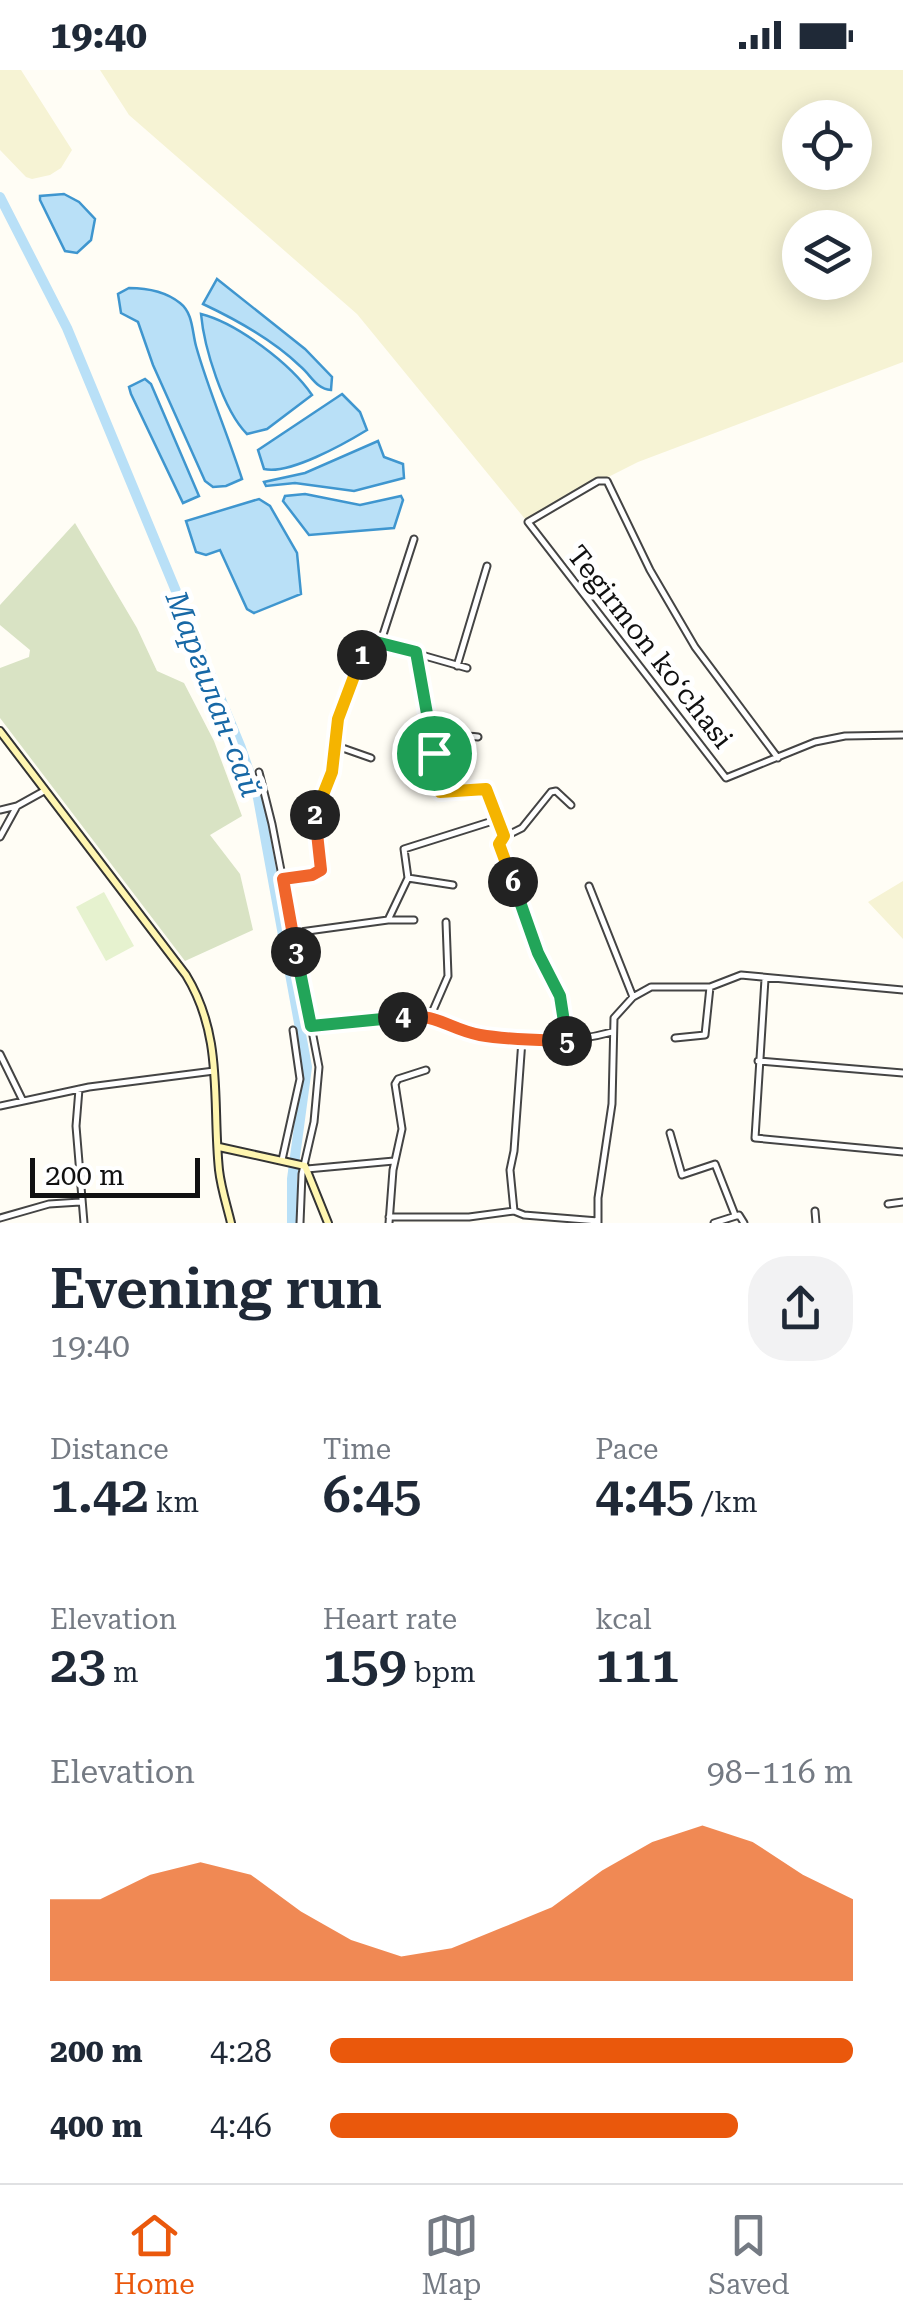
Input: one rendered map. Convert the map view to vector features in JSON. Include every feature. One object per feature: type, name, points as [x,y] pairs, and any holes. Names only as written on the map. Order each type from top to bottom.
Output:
[{"type":"main road","points":[[0,731],[202,1001],[215,1071],[219,1172],[231,1223]]},
{"type":"main road","points":[[219,1147],[305,1167],[328,1223]]},
{"type":"street","name":"Tegirmon koʻchasi","points":[[598,481],[608,481],[650,570],[695,647],[778,758],[726,778],[528,522],[598,481]]},
{"type":"street","points":[[380,644],[414,540]]},
{"type":"street","points":[[457,666],[488,566]]},
{"type":"street","points":[[283,879],[321,870],[315,810],[332,772],[338,719],[368,640],[467,668]]},
{"type":"street","points":[[416,652],[436,759],[436,789],[486,789],[504,836]]},
{"type":"street","points":[[778,758],[815,742],[845,736],[903,735]]},
{"type":"street","points":[[436,759],[452,740],[478,736]]},
{"type":"street","points":[[334,745],[372,758]]},
{"type":"street","points":[[259,772],[319,1067],[300,1223]]},
{"type":"street","points":[[0,810],[17,806],[44,791]]},
{"type":"street","points":[[568,1041],[560,996],[538,953],[499,844],[504,836],[522,828],[552,792],[556,791],[571,806]]},
{"type":"street","points":[[0,837],[17,806]]},
{"type":"street","points":[[388,920],[408,878],[404,852],[407,848],[499,819]]},
{"type":"street","points":[[408,878],[454,885]]},
{"type":"street","points":[[588,886],[633,996]]},
{"type":"street","points":[[293,933],[414,920]]},
{"type":"street","points":[[430,1015],[448,976],[446,922]]},
{"type":"street","points":[[426,1070],[396,1084],[402,1129],[389,1220],[514,1211],[524,1216],[598,1222],[612,1104],[614,1018],[633,996],[651,987],[710,987],[741,976],[903,990]]},
{"type":"street","points":[[765,979],[754,1135],[758,1140],[903,1152]]},
{"type":"street","points":[[675,1038],[705,1034],[710,987]]},
{"type":"street","points":[[311,1026],[430,1015],[477,1034],[522,1038],[568,1041],[613,1031]]},
{"type":"street","points":[[282,1160],[300,1079],[294,1030]]},
{"type":"street","points":[[514,1211],[510,1170],[522,1038]]},
{"type":"street","points":[[0,1054],[23,1101]]},
{"type":"street","points":[[758,1060],[903,1073]]},
{"type":"street","points":[[0,1106],[78,1089],[215,1071]]},
{"type":"street","points":[[78,1089],[76,1126],[84,1223]]},
{"type":"street","points":[[670,1133],[682,1175],[715,1164],[735,1216]]},
{"type":"street","points":[[305,1167],[395,1161]]},
{"type":"street","points":[[0,1218],[49,1204],[80,1202]]},
{"type":"street","points":[[888,1204],[903,1202]]},
{"type":"street","points":[[814,1211],[816,1223]]},
{"type":"street","points":[[714,1223],[735,1216],[742,1217],[744,1223]]},
{"type":"shaded area","points":[[0,70],[21,70],[72,150],[61,168],[50,175],[26,177],[0,150]]},
{"type":"shaded area","points":[[100,70],[903,70],[903,362],[638,462],[525,519],[357,314],[129,115]]},
{"type":"shaded area","points":[[903,881],[903,939],[868,902]]},
{"type":"green space","points":[[75,523],[137,628],[157,671],[184,683],[214,741],[242,816],[210,835],[240,874],[253,930],[185,961],[0,718],[0,668],[29,657],[30,650],[0,625],[0,605]]},
{"type":"green space","points":[[104,892],[134,946],[106,961],[76,907]]},
{"type":"water","points":[[64,194],[79,202],[95,219],[91,240],[77,253],[65,251],[40,200],[40,196]]},
{"type":"water","points":[[217,279],[305,349],[332,377],[331,390],[318,384],[266,339],[203,304]]},
{"type":"water","points":[[129,288],[162,293],[187,312],[242,479],[213,487],[205,481],[138,322],[121,313],[118,294]]},
{"type":"water","points":[[201,314],[231,326],[262,346],[312,395],[267,429],[247,434],[230,410],[216,377]]},
{"type":"water","points":[[145,379],[151,384],[199,496],[183,503],[131,394],[129,387]]},
{"type":"water","points":[[342,394],[360,412],[367,430],[302,463],[264,469],[258,450]]},
{"type":"water","points":[[378,441],[384,457],[403,464],[404,478],[354,491],[295,483],[266,486],[264,482],[305,473]]},
{"type":"water","points":[[305,494],[360,505],[401,496],[403,500],[394,528],[309,535],[283,501],[285,496]]},
{"type":"water","points":[[259,499],[270,506],[297,553],[301,594],[254,613],[247,609],[220,550],[206,555],[196,552],[186,521]]},
{"type":"waterway","name":"Маргилан-сай","points":[[0,197],[67,328],[241,748],[258,798],[307,1067],[292,1179],[292,1223]]},
{"type":"route","points":[[368,640],[416,652],[434,753],[436,789],[440,792],[486,789],[504,836],[499,844],[516,893],[538,953],[560,996],[568,1041],[477,1034],[422,1014],[311,1026],[283,879],[321,870],[315,810],[332,772],[338,719],[368,640]]}]
